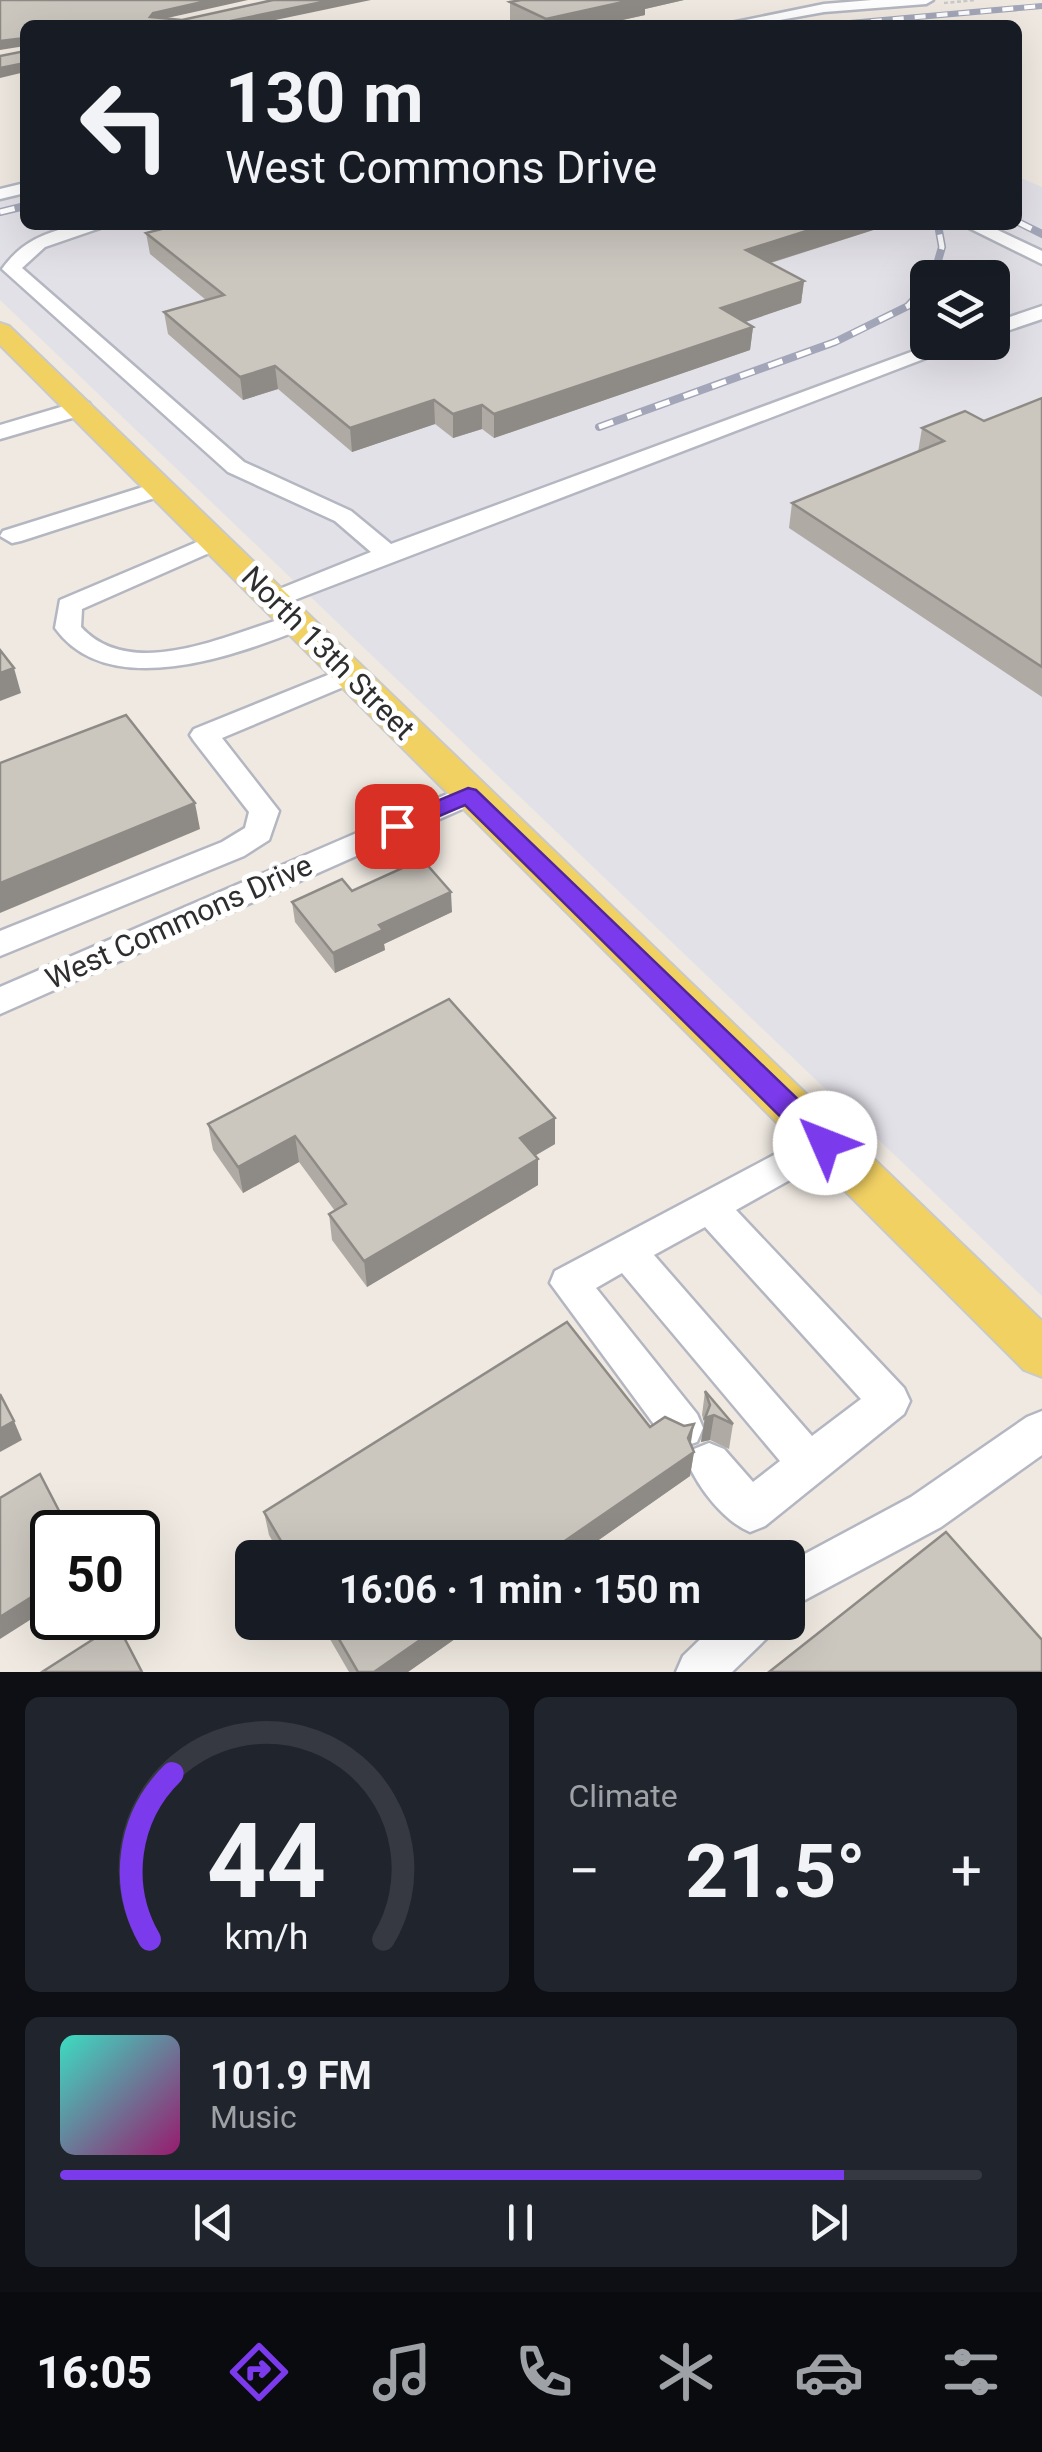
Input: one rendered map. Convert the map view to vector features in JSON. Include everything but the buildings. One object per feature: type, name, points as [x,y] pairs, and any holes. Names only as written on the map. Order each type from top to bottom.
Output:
[{"type":"main road","name":"North 13th Street","points":[[0,331],[287,611],[468,795],[1042,1354]]},
{"type":"street","points":[[786,0],[811,10]]},
{"type":"street","points":[[756,20],[811,10],[926,0]]},
{"type":"street","points":[[81,230],[22,250],[12,269],[236,467],[343,516],[388,554]]},
{"type":"street","points":[[983,230],[1042,258]]},
{"type":"street","points":[[1010,324],[1042,312]]},
{"type":"street","points":[[216,541],[69,605],[68,628],[92,651],[123,661],[251,642],[287,611],[388,554],[910,360]]},
{"type":"street","points":[[0,432],[80,408]]},
{"type":"street","points":[[12,536],[162,488]]},
{"type":"street","points":[[0,944],[233,850],[258,832],[264,810],[204,734],[350,674]]},
{"type":"street","name":"West Commons Drive","points":[[0,1000],[468,795]]},
{"type":"street","points":[[83,910],[113,951]]},
{"type":"street","points":[[682,1428],[568,1282],[825,1143]]},
{"type":"street","points":[[709,1463],[750,1511],[890,1401],[710,1207]]},
{"type":"street","points":[[627,1251],[809,1464]]},
{"type":"street","points":[[805,1578],[926,1512],[1042,1431]]},
{"type":"street","points":[[699,1672],[732,1640]]},
{"type":"shaded area","points":[[1022,179],[1042,187],[1042,1296],[0,300],[0,201],[20,196],[20,230],[1022,230]]},
{"type":"railway","points":[[884,20],[1042,6]]},
{"type":"railway","points":[[0,212],[20,207]]},
{"type":"railway","points":[[1022,224],[1042,234]]},
{"type":"railway","points":[[938,260],[942,247],[939,230]]},
{"type":"railway","points":[[599,427],[835,342],[910,304]]},
{"type":"route","points":[[397,826],[468,795],[825,1143]]}]
